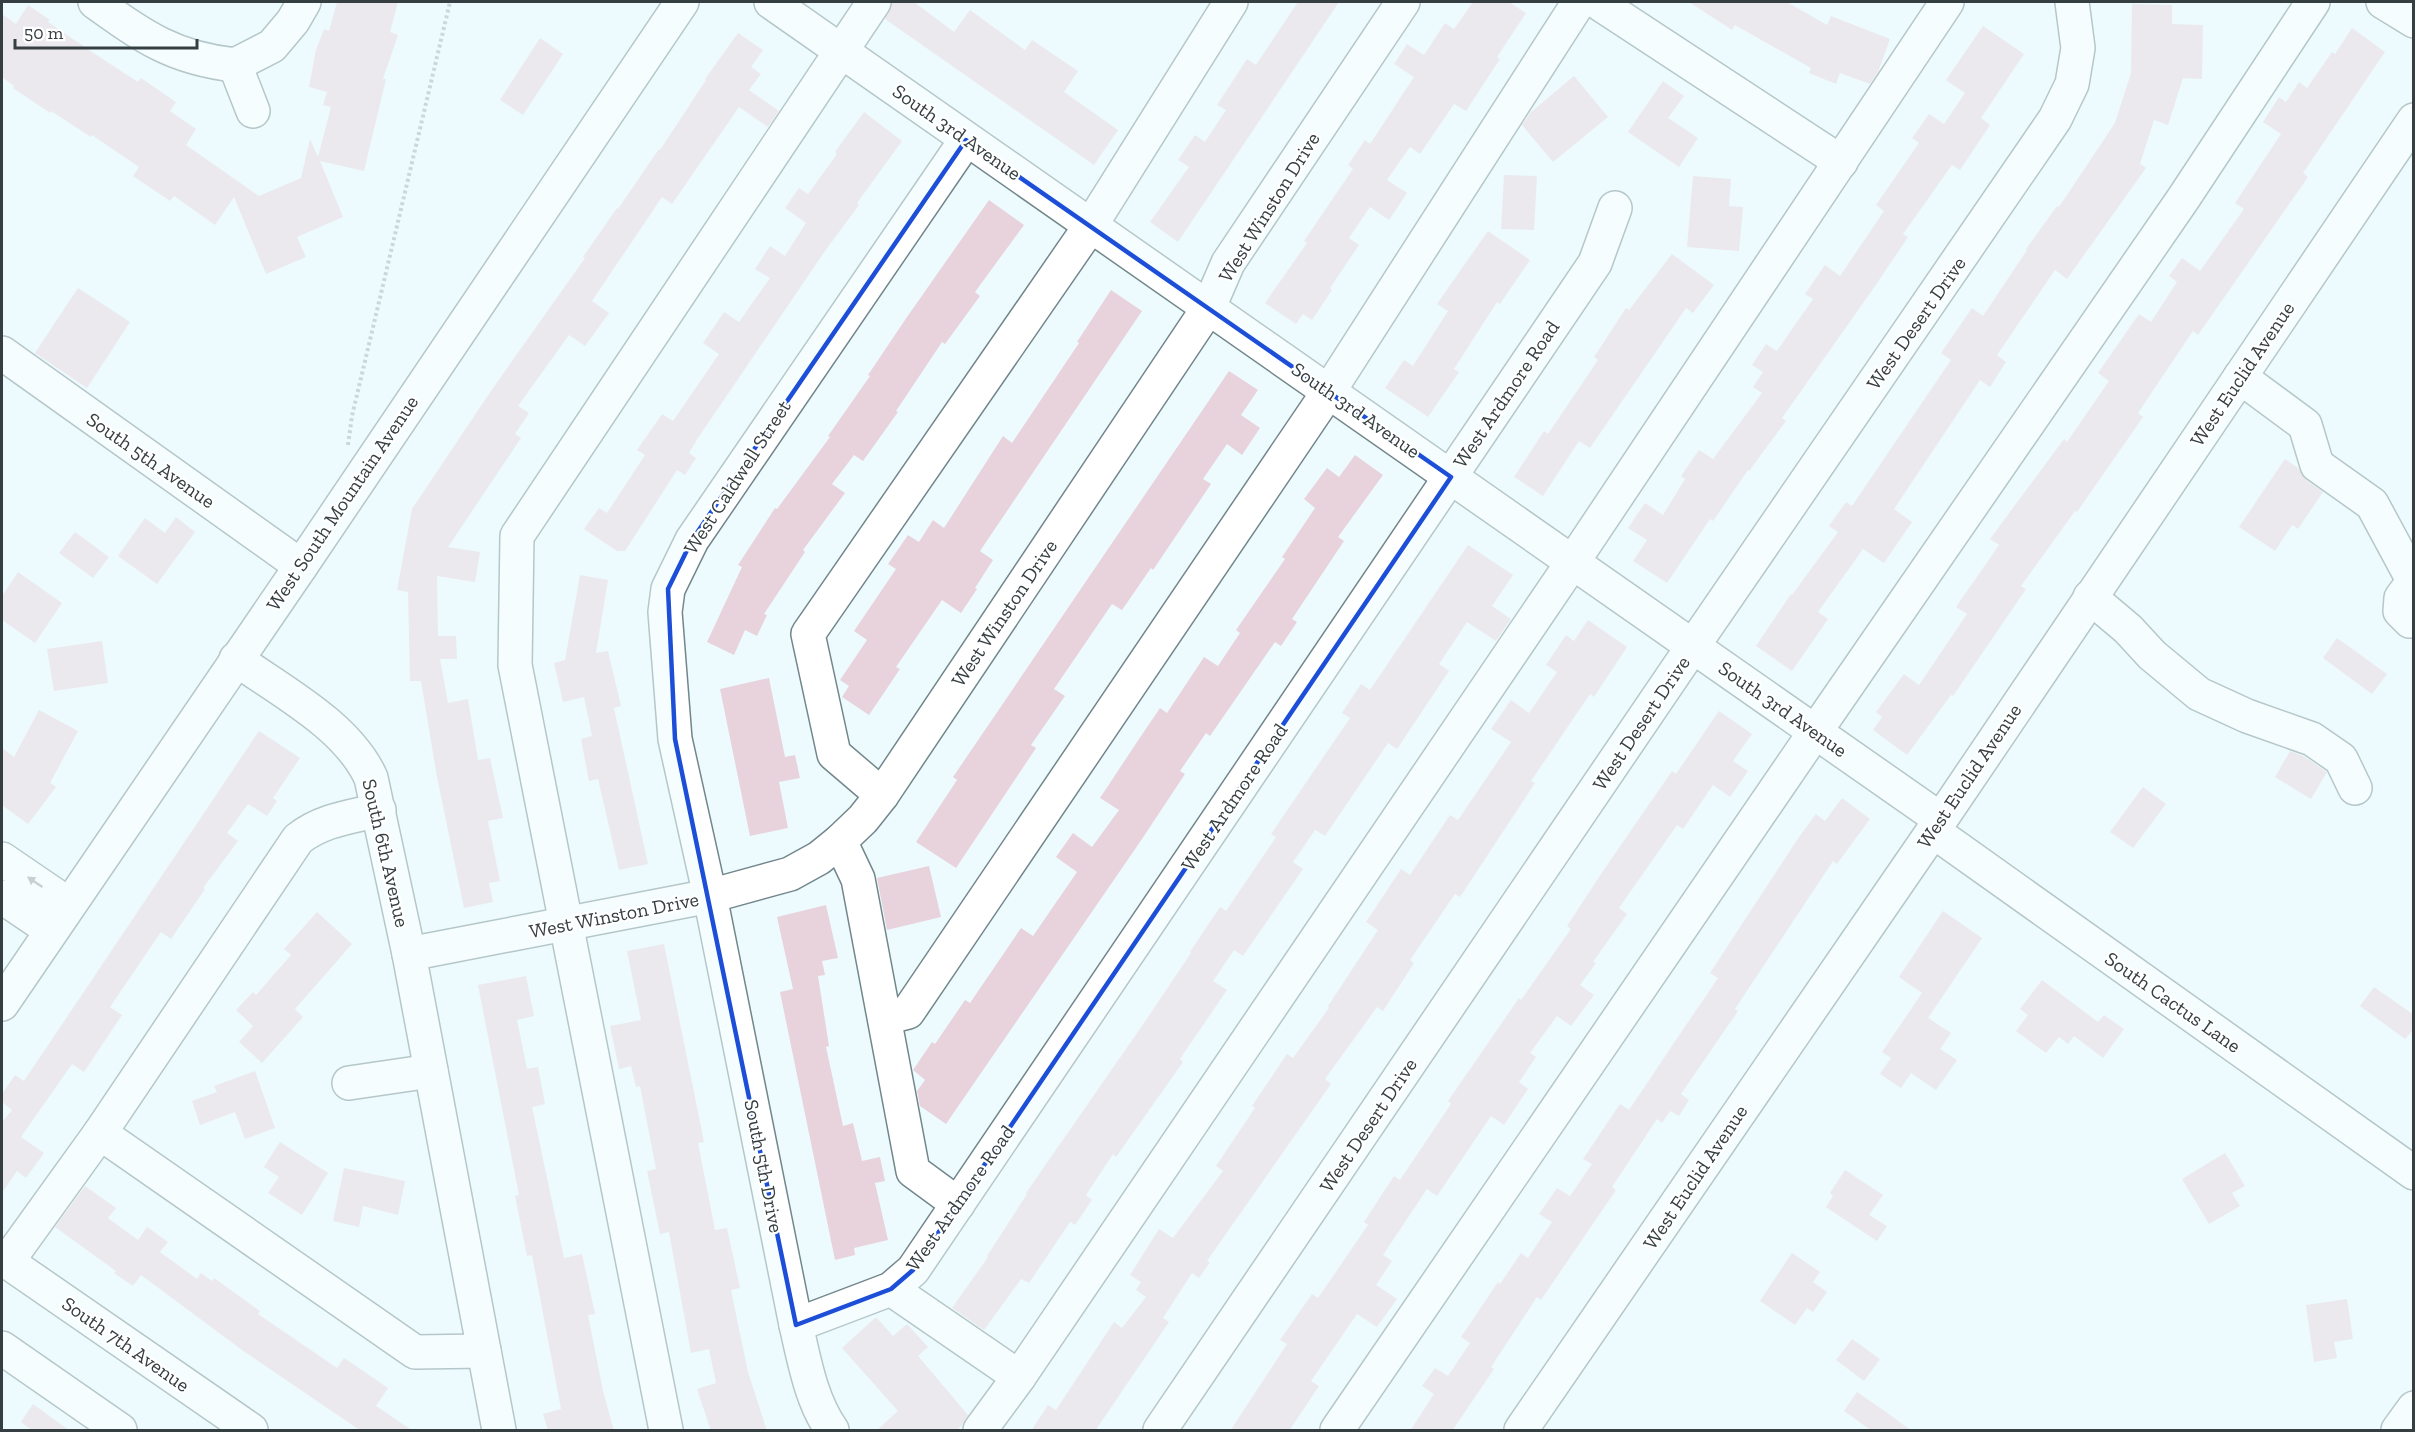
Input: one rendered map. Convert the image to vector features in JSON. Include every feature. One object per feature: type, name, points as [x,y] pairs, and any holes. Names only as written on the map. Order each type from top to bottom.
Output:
[{"type":"street","points":[[95,2],[147,39],[204,62],[235,65],[272,46],[293,21],[304,2]]},
{"type":"street","name":"West South Mountain Avenue","points":[[2,1004],[682,2]]},
{"type":"street","name":"South 3rd Avenue","points":[[771,2],[1815,732],[1936,825]]},
{"type":"street","points":[[666,1431],[515,665],[517,536],[874,2]]},
{"type":"street","name":"West Winston Drive","points":[[409,954],[710,896],[790,874],[819,858],[863,819],[882,795],[1209,307],[1228,263],[1403,2]]},
{"type":"street","points":[[885,1018],[908,1012],[1329,391],[1579,2]]},
{"type":"street","points":[[1597,2],[1841,162]]},
{"type":"street","points":[[980,1431],[1019,1377],[1572,562],[1947,2]]},
{"type":"street","name":"West Desert Drive","points":[[1160,1431],[1693,646],[2055,119],[2072,84],[2078,48],[2072,2]]},
{"type":"street","points":[[1338,1431],[1815,732],[2183,199],[2313,2]]},
{"type":"street","points":[[2383,2],[2414,21]]},
{"type":"street","points":[[882,795],[834,753],[808,634],[1091,225],[1223,4]]},
{"type":"street","points":[[235,65],[253,111]]},
{"type":"street","name":"West Euclid Avenue","points":[[1521,1431],[1936,825],[2414,120]]},
{"type":"street","name":"West Caldwell Street","points":[[710,896],[675,739],[665,612],[668,589],[692,540],[966,140]]},
{"type":"street","name":"West Ardmore Road","points":[[796,1325],[891,1289],[913,1270],[1595,263],[1615,208]]},
{"type":"street","name":"South 5th Avenue","points":[[2,353],[301,566]]},
{"type":"street","points":[[2240,377],[2305,425],[2317,465],[2372,504],[2413,582],[2400,598],[2400,611],[2410,621],[2414,620]]},
{"type":"street","points":[[2091,597],[2128,629],[2152,655],[2199,694],[2247,717],[2312,739],[2341,759],[2355,788]]},
{"type":"street","name":"South 6th Avenue","points":[[236,658],[337,730],[366,766],[371,778],[409,954],[499,1431]]},
{"type":"street","points":[[4,1260],[100,1133],[298,839],[310,829],[327,822],[379,810]]},
{"type":"street","name":"South Cactus Lane","points":[[1936,825],[2414,1173]]},
{"type":"street","points":[[840,841],[858,879],[913,1172],[958,1204]]},
{"type":"street","points":[[2,859],[59,917]]},
{"type":"street","name":"South 5th Drive","points":[[710,896],[796,1325],[809,1379],[832,1431]]},
{"type":"street","points":[[2,897],[59,917]]},
{"type":"street","points":[[349,1083],[431,1071]]},
{"type":"street","points":[[100,1133],[415,1352],[484,1351]]},
{"type":"street","name":"South 7th Avenue","points":[[4,1260],[251,1431]]},
{"type":"street","points":[[891,1289],[1019,1377]]},
{"type":"street","points":[[2,1348],[120,1431]]},
{"type":"street","points":[[2398,1431],[2414,1408]]},
{"type":"path","points":[[347,451],[352,416],[450,2]]},
{"type":"highlighted area","points":[[966,140],[1451,477],[913,1270],[891,1289],[796,1325],[675,739],[668,589],[692,540]]},
{"type":"building","points":[[337,2],[398,2],[390,32],[398,35],[383,79],[386,79],[364,171],[320,161],[343,217],[297,237],[306,257],[266,274],[234,197],[215,225],[174,196],[170,201],[133,176],[139,167],[92,135],[91,137],[51,111],[50,113],[13,88],[14,86],[2,77],[2,14],[16,24],[28,5],[50,20],[48,22],[98,56],[138,82],[141,78],[176,102],[170,111],[196,129],[186,145],[259,196],[301,178],[310,139],[318,157],[331,107],[323,105],[327,92],[309,87],[316,50],[324,29],[329,31]]},
{"type":"building","points":[[892,2],[914,2],[954,32],[970,10],[1025,50],[1032,40],[1078,71],[1064,92],[1118,130],[1094,165],[885,19]]},
{"type":"building","points":[[1298,2],[1339,2],[1178,242],[1150,222],[1189,167],[1178,160],[1195,135],[1205,142],[1226,110],[1217,105],[1247,59],[1256,65]]},
{"type":"building","points":[[1473,2],[1509,2],[1526,13],[1497,57],[1500,59],[1466,111],[1454,104],[1420,154],[1410,147],[1387,180],[1407,193],[1389,220],[1370,207],[1349,238],[1359,245],[1330,288],[1332,290],[1312,320],[1303,314],[1296,324],[1265,303],[1307,243],[1304,241],[1353,169],[1348,165],[1365,140],[1370,144],[1414,77],[1394,64],[1407,44],[1424,55],[1445,23],[1454,29]]},
{"type":"building","points":[[1689,2],[1787,2],[1827,25],[1831,16],[1890,39],[1878,72],[1870,84],[1840,73],[1836,84],[1809,73],[1811,68],[1735,25],[1732,30]]},
{"type":"building","points":[[2132,4],[2172,5],[2172,24],[2203,25],[2202,79],[2183,78],[2168,125],[2154,120],[2140,164],[2146,168],[2067,279],[2055,270],[1997,355],[2006,362],[1990,387],[1980,380],[1894,509],[1912,522],[1884,563],[1863,549],[1818,612],[1828,619],[1792,671],[1756,646],[1791,594],[1838,532],[1829,526],[1846,502],[1852,506],[1951,360],[1941,353],[1972,308],[1983,316],[2026,249],[2057,206],[2059,207],[2115,123],[2131,73]]},
{"type":"building","points":[[1983,26],[2024,54],[1981,118],[1990,125],[1960,170],[1952,165],[1903,234],[1908,237],[1782,418],[1786,421],[1748,470],[1713,521],[1710,519],[1667,583],[1633,561],[1647,540],[1628,528],[1645,503],[1663,515],[1685,479],[1681,476],[1699,450],[1713,459],[1762,393],[1753,387],[1763,372],[1752,365],[1766,344],[1777,351],[1813,299],[1805,294],[1825,265],[1840,276],[1884,211],[1876,205],[1919,143],[1912,138],[1929,114],[1944,124],[1965,93],[1946,80]]},
{"type":"building","points":[[2352,28],[2385,52],[2303,173],[2308,177],[2198,335],[2193,331],[2138,413],[2143,417],[2077,512],[2075,511],[2021,586],[2026,589],[1953,696],[1951,695],[1907,755],[1873,730],[1882,717],[1876,712],[1904,674],[1919,685],[1967,614],[1956,607],[1999,545],[1990,539],[2064,439],[2067,442],[2109,381],[2098,373],[2139,314],[2151,322],[2177,282],[2169,276],[2182,258],[2200,271],[2244,209],[2235,203],[2281,134],[2263,122],[2279,97],[2286,102],[2299,82],[2307,88],[2332,52],[2335,54]]},
{"type":"building","points":[[738,33],[763,50],[751,67],[761,74],[749,90],[779,111],[768,127],[739,107],[672,204],[662,197],[592,301],[609,313],[585,346],[569,335],[518,406],[529,413],[515,434],[521,438],[448,547],[480,552],[475,582],[437,576],[438,636],[456,636],[457,659],[440,659],[448,703],[468,699],[478,760],[490,758],[503,818],[488,821],[500,881],[489,883],[493,902],[464,908],[437,777],[421,681],[410,681],[408,592],[397,590],[412,509]]},
{"type":"building","points":[[540,38],[563,54],[523,115],[500,100]]},
{"type":"building","points":[[1574,76],[1608,117],[1553,162],[1522,125],[1530,113]]},
{"type":"building","points":[[1663,81],[1684,96],[1668,118],[1698,138],[1679,167],[1628,132]]},
{"type":"building","points":[[864,112],[902,141],[857,203],[859,205],[825,251],[698,438],[689,453],[696,458],[685,475],[677,470],[625,551],[617,551],[584,529],[599,508],[607,513],[645,455],[637,450],[662,414],[673,421],[719,354],[703,343],[724,312],[739,322],[770,278],[755,269],[770,246],[785,256],[806,223],[785,208],[799,188],[808,194]]},
{"type":"building","points":[[1504,175],[1537,176],[1534,230],[1501,229]]},
{"type":"building","points":[[1693,176],[1731,179],[1729,206],[1743,207],[1739,251],[1687,247]]},
{"type":"building","points":[[989,200],[1024,225],[975,292],[980,296],[945,344],[942,342],[896,411],[898,412],[863,461],[854,455],[832,484],[845,493],[803,550],[805,552],[764,614],[767,615],[757,636],[745,630],[734,655],[707,642],[742,567],[738,565],[775,508],[777,509],[830,437],[828,436],[870,376],[868,375]]},
{"type":"building","points":[[1488,231],[1530,260],[1500,304],[1497,302],[1454,369],[1459,372],[1428,417],[1385,388],[1404,360],[1413,366],[1448,311],[1437,304]]},
{"type":"building","points":[[1672,254],[1714,285],[1693,313],[1686,308],[1590,448],[1579,441],[1543,496],[1514,477],[1544,431],[1548,434],[1598,360],[1594,357],[1626,308],[1629,310]]},
{"type":"building","points":[[78,288],[130,322],[87,388],[35,353]]},
{"type":"building","points":[[1111,290],[1142,311],[980,551],[993,560],[961,613],[942,600],[896,667],[900,669],[869,715],[842,697],[849,686],[840,680],[867,640],[854,631],[896,569],[888,564],[908,535],[919,542],[933,520],[944,528],[1003,436],[1012,443],[1079,343],[1077,342]]},
{"type":"building","points":[[1229,371],[1258,390],[1241,415],[1260,428],[1242,455],[1227,444],[1203,479],[1211,484],[1153,570],[1151,568],[1122,610],[1112,604],[1054,689],[1065,696],[1031,745],[1036,748],[956,868],[916,842],[957,780],[953,777]]},
{"type":"building","points":[[1355,455],[1383,475],[1338,537],[1344,541],[1292,619],[1297,622],[1281,646],[1275,642],[1210,736],[1206,733],[1180,771],[1185,774],[1142,839],[946,1124],[920,1106],[917,1091],[925,1080],[913,1070],[932,1042],[935,1044],[965,1000],[970,1003],[1021,928],[1033,936],[1077,872],[1056,857],[1073,833],[1092,847],[1119,810],[1100,798],[1137,742],[1160,708],[1167,713],[1204,657],[1218,666],[1240,633],[1236,630],[1285,559],[1282,557],[1315,508],[1304,499],[1327,468],[1339,477]]},
{"type":"building","points":[[2285,459],[2298,468],[2306,480],[2323,492],[2298,529],[2292,525],[2275,551],[2239,527]]},
{"type":"building","points":[[176,517],[195,532],[157,584],[118,556],[145,518],[165,533]]},
{"type":"building","points":[[75,532],[109,557],[93,578],[59,553]]},
{"type":"building","points":[[1468,545],[1513,575],[1492,606],[1511,619],[1496,641],[1467,622],[1439,664],[1449,671],[1397,749],[1388,743],[1325,836],[1315,830],[1293,862],[1303,869],[1243,956],[1234,950],[1213,981],[1227,990],[1180,1059],[1183,1062],[1116,1157],[1113,1154],[1086,1195],[1092,1200],[1075,1225],[1070,1222],[1029,1283],[1021,1279],[984,1330],[952,1308],[988,1257],[1026,1193],[1144,1023],[1220,907],[1226,911],[1276,837],[1271,834],[1350,718],[1342,713],[1361,684],[1370,690]]},
{"type":"building","points":[[18,572],[62,603],[35,643],[2,620],[2,596]]},
{"type":"building","points":[[580,575],[608,580],[596,653],[608,651],[621,706],[614,708],[648,864],[619,870],[598,779],[589,781],[581,739],[592,736],[584,697],[563,702],[554,663],[565,660]]},
{"type":"building","points":[[1588,620],[1627,647],[1594,697],[1590,694],[1531,781],[1535,783],[1460,897],[1455,894],[1410,960],[1414,963],[1383,1011],[1377,1007],[1325,1079],[1331,1084],[1207,1261],[1210,1262],[1199,1278],[1192,1273],[1163,1318],[1169,1322],[1095,1431],[1031,1431],[1048,1405],[1056,1410],[1114,1322],[1122,1328],[1146,1297],[1136,1290],[1141,1282],[1130,1275],[1159,1229],[1173,1238],[1223,1171],[1216,1166],[1255,1108],[1252,1106],[1287,1054],[1293,1058],[1329,1008],[1328,1006],[1378,930],[1366,922],[1401,869],[1410,875],[1450,815],[1458,820],[1511,742],[1491,729],[1511,700],[1529,713],[1557,672],[1546,665],[1566,635],[1574,641]]},
{"type":"building","points":[[2337,638],[2387,674],[2372,694],[2323,658]]},
{"type":"building","points":[[102,641],[108,683],[54,691],[47,649]]},
{"type":"building","points":[[769,678],[785,757],[795,755],[800,778],[779,782],[788,828],[750,836],[720,689]]},
{"type":"building","points":[[39,710],[78,731],[50,783],[56,787],[28,824],[2,805],[2,748],[14,757]]},
{"type":"building","points":[[1719,711],[1752,734],[1733,761],[1748,771],[1730,797],[1713,785],[1683,829],[1677,825],[1619,908],[1627,914],[1593,962],[1596,963],[1580,985],[1594,995],[1571,1026],[1557,1016],[1530,1053],[1536,1057],[1519,1082],[1528,1089],[1504,1125],[1491,1116],[1437,1196],[1427,1189],[1383,1255],[1392,1261],[1376,1285],[1397,1299],[1377,1327],[1357,1314],[1311,1381],[1319,1386],[1289,1431],[1230,1431],[1287,1344],[1280,1340],[1312,1294],[1318,1298],[1368,1225],[1364,1222],[1394,1176],[1400,1180],[1451,1104],[1448,1101],[1519,998],[1521,1000],[1571,929],[1567,926],[1603,871],[1672,771],[1676,774]]},
{"type":"building","points":[[259,731],[300,758],[273,798],[277,801],[267,816],[248,804],[227,833],[238,841],[203,888],[205,889],[171,939],[161,932],[110,1007],[122,1015],[84,1072],[72,1064],[21,1137],[44,1153],[26,1178],[17,1171],[2,1193],[2,1122],[12,1110],[2,1102],[2,1094],[15,1075],[24,1081]]},
{"type":"building","points":[[2290,751],[2303,756],[2327,772],[2311,799],[2275,777]]},
{"type":"building","points":[[2143,787],[2166,804],[2133,848],[2110,832]]},
{"type":"building","points":[[1842,798],[1870,819],[1837,864],[1833,861],[1735,1009],[1738,1011],[1681,1094],[1689,1100],[1679,1116],[1670,1111],[1662,1123],[1657,1119],[1612,1187],[1616,1190],[1541,1300],[1537,1297],[1491,1367],[1494,1369],[1452,1431],[1410,1431],[1434,1394],[1422,1386],[1435,1368],[1448,1376],[1470,1343],[1461,1337],[1498,1282],[1500,1284],[1521,1253],[1528,1258],[1552,1222],[1539,1214],[1557,1188],[1570,1196],[1592,1164],[1583,1159],[1620,1104],[1629,1110],[1718,978],[1710,973],[1799,837],[1816,814],[1825,821]]},
{"type":"building","points":[[929,866],[941,917],[887,930],[877,878]]},
{"type":"building","points":[[826,905],[838,958],[822,961],[825,975],[818,976],[829,1046],[826,1047],[843,1126],[853,1123],[862,1161],[880,1157],[885,1181],[875,1183],[888,1240],[854,1248],[855,1255],[835,1260],[780,992],[793,989],[777,917]]},
{"type":"building","points":[[1943,911],[1982,938],[1928,1018],[1951,1033],[1940,1049],[1957,1060],[1936,1090],[1911,1073],[1901,1088],[1880,1074],[1891,1058],[1882,1052],[1922,993],[1899,977]]},
{"type":"building","points":[[317,912],[352,944],[295,1009],[303,1017],[262,1063],[239,1042],[253,1026],[236,1010],[253,992],[256,995],[291,955],[284,949]]},
{"type":"building","points":[[664,944],[704,1142],[698,1143],[715,1230],[727,1228],[740,1288],[731,1290],[748,1372],[767,1431],[711,1431],[697,1389],[716,1383],[709,1349],[691,1353],[669,1232],[660,1234],[647,1171],[656,1169],[640,1086],[636,1087],[631,1066],[619,1069],[610,1026],[641,1020],[627,951]]},
{"type":"building","points":[[526,976],[534,1016],[517,1020],[527,1069],[538,1067],[545,1104],[532,1107],[564,1258],[582,1254],[595,1314],[588,1315],[603,1391],[614,1431],[548,1431],[543,1414],[561,1409],[532,1255],[527,1256],[515,1196],[519,1195],[478,985]]},
{"type":"building","points":[[2042,980],[2098,1022],[2104,1015],[2124,1029],[2103,1058],[2074,1036],[2068,1044],[2059,1037],[2046,1053],[2016,1031],[2028,1015],[2020,1009]]},
{"type":"building","points":[[2374,987],[2414,1015],[2414,1029],[2405,1039],[2360,1006]]},
{"type":"building","points":[[255,1071],[275,1128],[245,1139],[235,1112],[200,1125],[192,1101],[217,1092],[214,1086]]},
{"type":"building","points":[[280,1142],[328,1173],[302,1215],[268,1193],[279,1177],[264,1167]]},
{"type":"building","points":[[2225,1153],[2245,1186],[2232,1193],[2240,1206],[2209,1224],[2182,1179]]},
{"type":"building","points":[[344,1168],[405,1181],[398,1215],[363,1206],[359,1227],[333,1221]]},
{"type":"building","points":[[1845,1170],[1883,1195],[1869,1215],[1887,1226],[1877,1241],[1826,1207],[1833,1196],[1830,1193]]},
{"type":"building","points":[[85,1186],[116,1208],[108,1218],[138,1240],[147,1227],[168,1242],[160,1252],[197,1279],[201,1273],[212,1281],[214,1278],[260,1311],[258,1314],[337,1368],[344,1358],[388,1388],[376,1406],[413,1431],[361,1431],[242,1350],[141,1275],[133,1286],[114,1273],[116,1271],[55,1227]]},
{"type":"building","points":[[1792,1253],[1820,1272],[1813,1282],[1827,1292],[1813,1312],[1807,1308],[1795,1325],[1760,1301]]},
{"type":"building","points":[[2347,1299],[2353,1339],[2334,1342],[2337,1358],[2314,1362],[2306,1305]]},
{"type":"building","points":[[876,1317],[893,1336],[907,1324],[928,1347],[918,1356],[968,1415],[956,1431],[876,1431],[898,1411],[842,1348]]},
{"type":"building","points":[[1852,1339],[1880,1359],[1864,1381],[1836,1360]]},
{"type":"building","points":[[1857,1392],[1912,1431],[1872,1431],[1844,1411]]},
{"type":"building","points":[[33,1404],[70,1431],[33,1431],[21,1422]]}]
